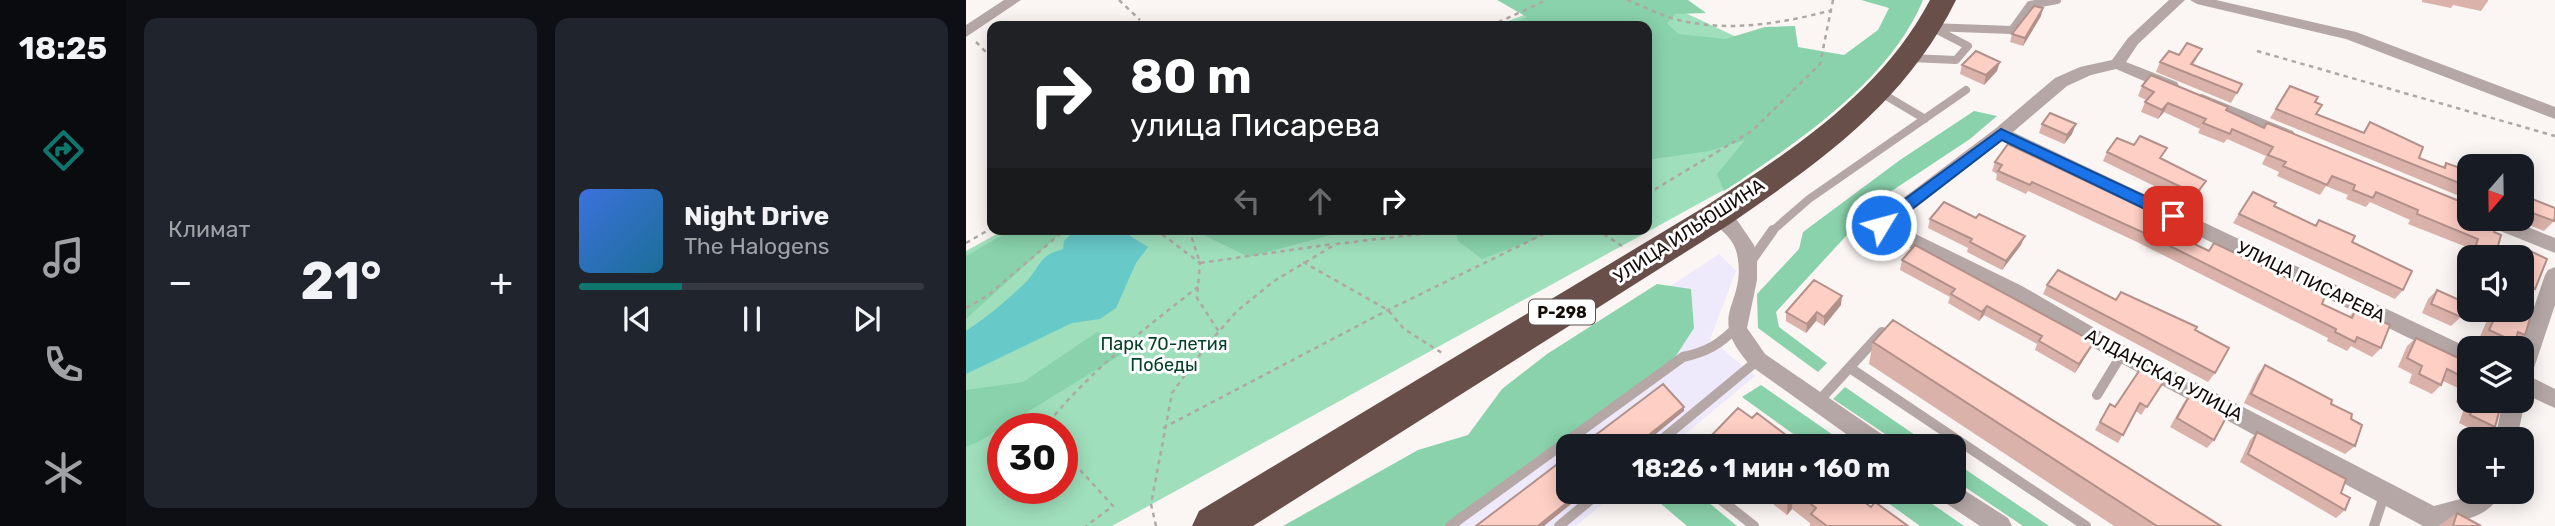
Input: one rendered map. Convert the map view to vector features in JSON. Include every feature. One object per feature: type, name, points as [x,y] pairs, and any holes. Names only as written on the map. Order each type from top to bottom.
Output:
[{"type":"highway","name":"УЛИЦА ИЛЬЮШИНА","points":[[1214,526],[1718,215],[1798,161],[1878,91],[1908,58],[1930,27],[1943,0]]},
{"type":"street","points":[[966,32],[1014,0]]},
{"type":"street","points":[[2117,64],[2133,41],[2178,0]]},
{"type":"street","points":[[2197,0],[2351,35],[2555,113]]},
{"type":"street","points":[[2001,133],[2061,82],[2086,71],[2117,64],[2306,142]]},
{"type":"street","name":"АЛДАНСКАЯ УЛИЦА","points":[[2001,133],[1881,225],[2015,292],[2122,354],[2440,522]]},
{"type":"street","name":"УЛИЦА ПИСАРЕВА","points":[[2001,133],[2457,352]]},
{"type":"street","points":[[1718,215],[1729,223],[1747,248],[1749,264],[1737,327],[1745,344],[1758,360],[1863,434]]},
{"type":"street","points":[[2519,231],[2555,246]]},
{"type":"street","points":[[2534,337],[2555,275]]},
{"type":"street","points":[[2534,389],[2555,399]]},
{"type":"street","points":[[1966,503],[2000,526]]},
{"type":"street","points":[[2440,522],[2477,504]]},
{"type":"lane","points":[[1930,27],[2012,30],[2030,5],[2057,0]]},
{"type":"lane","points":[[1908,58],[1956,60],[1968,46],[1930,27]]},
{"type":"lane","points":[[1749,264],[1770,232],[1809,199],[1966,90]]},
{"type":"lane","points":[[1878,91],[1925,119]]},
{"type":"lane","points":[[1817,403],[1888,325],[1900,333]]},
{"type":"lane","points":[[1450,526],[1683,356],[1706,352],[1720,344],[1737,327]]},
{"type":"lane","points":[[2097,395],[2122,354]]},
{"type":"lane","points":[[1669,434],[1758,360]]},
{"type":"lane","points":[[1850,368],[2086,526]]},
{"type":"lane","points":[[2375,526],[2386,492]]},
{"type":"lane","points":[[1559,526],[1586,504]]},
{"type":"lane","points":[[1726,504],[1754,526]]},
{"type":"path","points":[[1119,0],[1140,20]]},
{"type":"path","points":[[1501,21],[1547,0]]},
{"type":"path","points":[[1627,0],[1686,22],[1720,24],[1799,20],[1833,10]]},
{"type":"path","points":[[1652,191],[1752,131],[1820,64],[1833,0]]},
{"type":"path","points":[[966,42],[977,42],[987,53]]},
{"type":"path","points":[[2257,51],[2555,135]]},
{"type":"path","points":[[966,243],[987,231]]},
{"type":"path","points":[[966,308],[987,296],[1059,235]]},
{"type":"path","points":[[1163,235],[1200,263],[1412,235]]},
{"type":"path","points":[[1191,235],[1200,263],[1197,298],[1219,332]]},
{"type":"path","points":[[1163,428],[1388,310],[1542,235]]},
{"type":"path","points":[[1605,235],[1644,261]]},
{"type":"path","points":[[1156,526],[1151,503],[1163,428],[1172,393],[1206,346],[1237,311],[1303,262],[1336,244]]},
{"type":"path","points":[[1303,262],[1388,310],[1404,329],[1468,370]]},
{"type":"path","points":[[1056,413],[1074,391],[1141,331],[1198,287]]},
{"type":"path","points":[[1078,468],[1113,506],[1086,526]]},
{"type":"shaded area","points":[[1719,254],[1736,271],[1710,339],[1755,376],[1685,434],[1556,434],[1556,504],[1603,504],[1576,526],[1419,526],[1515,388]]},
{"type":"green space","points":[[1497,0],[1688,0],[1706,13],[1675,14],[1667,23],[1678,34],[1725,39],[1765,27],[1795,26],[1798,47],[1844,55],[1878,30],[1889,8],[1861,0],[1923,0],[1908,30],[1864,84],[1809,131],[1724,191],[1717,174],[1745,140],[1709,151],[1652,159],[1652,21],[1518,21],[1527,17]]},
{"type":"green space","name":"Парк 70-летия Победы","points":[[1564,0],[1658,0],[1847,89],[1740,181],[1652,229],[1652,21],[1508,21]]},
{"type":"green space","points":[[1974,111],[1997,116],[1970,139],[1881,198],[1776,312],[1779,327],[1827,363],[1818,372],[1758,328],[1757,294],[1799,249],[1803,232],[1900,160]]},
{"type":"green space","name":"Парк 70-летия Победы","points":[[995,235],[1642,235],[1112,526],[966,526],[966,251]]},
{"type":"green space","points":[[1003,235],[1058,235],[966,319],[966,256]]},
{"type":"green space","points":[[1203,235],[1331,235],[1249,257]]},
{"type":"green space","points":[[1456,235],[1538,235],[1538,238],[1482,259],[1458,241]]},
{"type":"green space","points":[[1657,284],[1691,289],[1694,328],[1674,359],[1572,434],[1556,434],[1556,445],[1446,526],[1283,526],[1418,450],[1468,435],[1502,389],[1547,354]]},
{"type":"green space","points":[[1097,332],[1135,346],[1026,413],[987,413],[987,437],[966,447],[966,390],[1023,382]]},
{"type":"green space","points":[[1761,385],[1832,434],[1793,434],[1742,397]]},
{"type":"green space","points":[[1845,387],[1914,434],[1885,434],[1833,399]]},
{"type":"green space","points":[[1966,470],[2049,526],[2023,526],[1966,488]]},
{"type":"green space","points":[[1661,504],[1710,504],[1737,526],[1687,526]]},
{"type":"green space","points":[[1890,504],[1932,504],[1964,526],[1920,526]]},
{"type":"water","points":[[1070,235],[1129,235],[1148,247],[1136,263],[1116,308],[1100,319],[1072,323],[966,374],[966,331],[1020,288],[1041,261],[1063,249],[1064,241]]},
{"type":"building","points":[[2034,6],[2043,8],[2025,38],[2012,34]]},
{"type":"building","points":[[2187,43],[2202,49],[2191,64],[2242,84],[2237,93],[2160,62],[2169,51],[2179,55]]},
{"type":"building","points":[[1976,51],[2000,62],[1986,75],[1962,65]]},
{"type":"building","points":[[2151,75],[2228,107],[2226,110],[2264,128],[2267,123],[2457,200],[2457,230],[2417,214],[2418,210],[2376,192],[2373,198],[2353,190],[2355,185],[2332,176],[2327,185],[2283,166],[2286,162],[2268,155],[2273,147],[2232,129],[2230,134],[2203,123],[2206,119],[2168,103],[2162,110],[2145,102],[2154,92],[2142,86]]},
{"type":"building","points":[[2290,86],[2318,97],[2315,102],[2322,105],[2316,114],[2364,133],[2370,122],[2423,147],[2419,158],[2445,168],[2446,163],[2457,167],[2457,182],[2276,109]]},
{"type":"building","points":[[2050,113],[2076,124],[2067,135],[2042,124]]},
{"type":"building","points":[[2140,136],[2167,148],[2160,158],[2206,181],[2196,194],[2107,152],[2117,138],[2134,145]]},
{"type":"building","points":[[2008,144],[2189,230],[2184,239],[2209,251],[2214,243],[2325,296],[2322,304],[2352,318],[2356,309],[2390,325],[2381,348],[2357,337],[2355,342],[2335,332],[2336,329],[2142,232],[2032,182],[2030,185],[1998,171],[2002,165],[1995,162]]},
{"type":"building","points":[[2253,192],[2276,203],[2274,206],[2316,226],[2319,220],[2355,236],[2352,242],[2412,271],[2403,290],[2239,214]]},
{"type":"building","points":[[2534,200],[2555,208],[2554,221],[2534,214]]},
{"type":"building","points":[[1944,202],[1976,218],[1979,214],[2025,236],[2006,261],[1970,242],[1972,239],[1930,219]]},
{"type":"building","points":[[2458,231],[2494,231],[2501,235],[2498,245],[2476,245],[2478,239]]},
{"type":"building","points":[[1915,245],[2094,342],[2079,364],[2039,341],[2042,336],[1987,306],[1982,312],[1951,294],[1955,289],[1902,260]]},
{"type":"building","points":[[2534,253],[2547,259],[2534,288]]},
{"type":"building","points":[[2058,270],[2116,300],[2121,292],[2197,327],[2195,330],[2229,348],[2215,373],[2047,285]]},
{"type":"building","points":[[1814,280],[1842,296],[1824,317],[1817,312],[1807,324],[1786,312]]},
{"type":"building","points":[[2437,290],[2457,299],[2457,315],[2431,304]]},
{"type":"building","points":[[1893,320],[2221,526],[2157,526],[1873,342]]},
{"type":"building","points":[[2493,322],[2529,322],[2525,335],[2518,332],[2517,336],[2502,336],[2489,330]]},
{"type":"building","points":[[2416,338],[2457,357],[2457,374],[2447,369],[2441,385],[2419,374],[2422,366],[2407,358]]},
{"type":"building","points":[[2265,365],[2332,400],[2331,404],[2352,414],[2351,419],[2362,425],[2355,446],[2251,394]]},
{"type":"building","points":[[2141,368],[2164,381],[2147,407],[2140,403],[2123,435],[2100,422],[2110,404],[2115,407]]},
{"type":"building","points":[[1663,384],[1684,407],[1650,434],[1597,434]]},
{"type":"building","points":[[2191,393],[2228,414],[2214,440],[2177,418]]},
{"type":"building","points":[[1738,408],[1752,418],[1757,413],[1785,434],[1713,434]]},
{"type":"building","points":[[2471,413],[2499,413],[2495,427]]},
{"type":"building","points":[[2257,432],[2346,479],[2341,493],[2350,498],[2345,510],[2248,454]]},
{"type":"building","points":[[1556,465],[1556,504],[1565,504],[1538,526],[1476,526]]},
{"type":"building","points":[[1811,504],[1867,504],[1871,507],[1878,504],[1908,526],[1827,526],[1811,514],[1816,508]]},
{"type":"building","points":[[2457,513],[2481,526],[2453,526]]},
{"type":"route","points":[[1881,225],[2001,133],[2173,216]]}]
